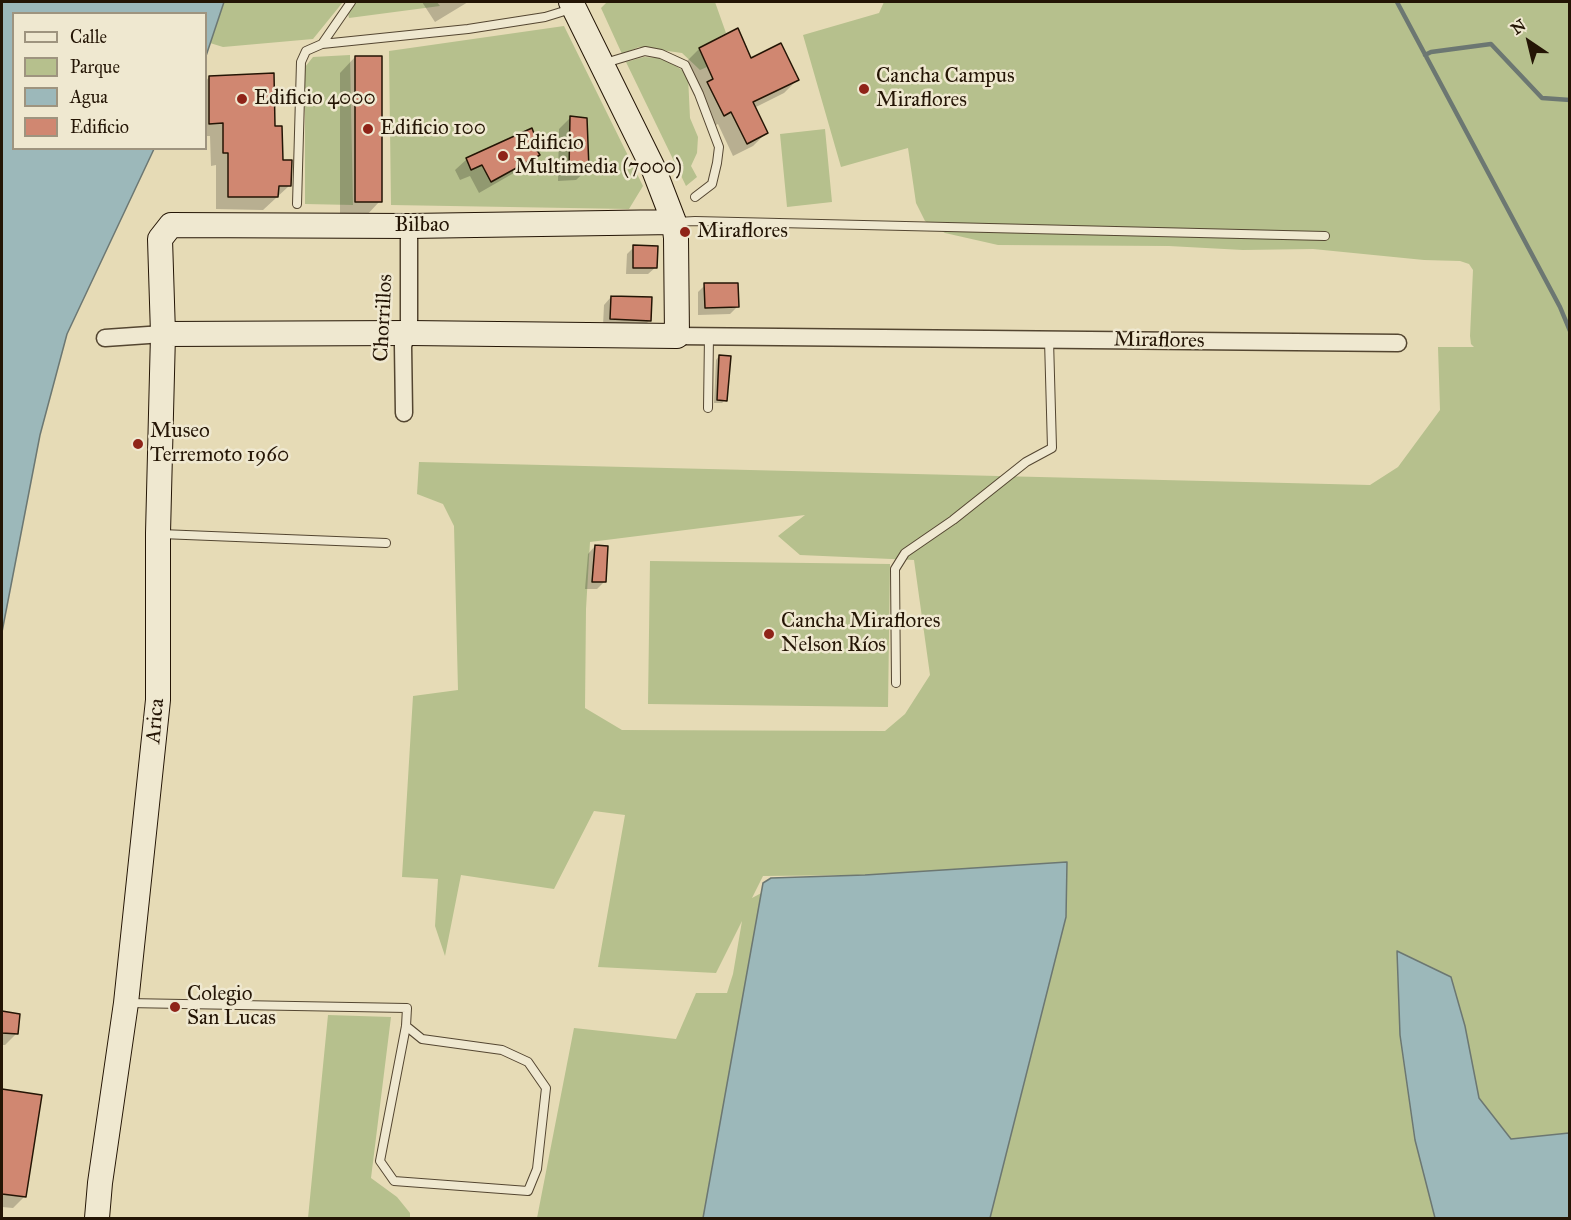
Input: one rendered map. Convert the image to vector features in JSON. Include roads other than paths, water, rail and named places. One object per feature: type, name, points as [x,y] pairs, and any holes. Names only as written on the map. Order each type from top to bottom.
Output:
[{"type":"main road","points":[[577,4],[602,64],[654,170],[674,222],[677,336]]},
{"type":"main road","name":"Bilbao","points":[[171,225],[409,226],[674,222]]},
{"type":"main road","name":"Arica","points":[[97,1218],[126,1003],[158,700],[158,533],[163,334],[160,239],[171,225]]},
{"type":"main road","name":"Miraflores","points":[[163,334],[409,333],[677,336]]},
{"type":"street","name":"Chorrillos","points":[[404,413],[403,345],[409,333],[409,226]]},
{"type":"street","points":[[105,338],[163,334]]},
{"type":"street","name":"Miraflores","points":[[677,336],[1398,343]]},
{"type":"lane","points":[[322,44],[351,2]]},
{"type":"lane","points":[[297,204],[301,62],[306,51],[322,44],[479,27],[545,17],[577,4]]},
{"type":"lane","points":[[602,64],[645,51],[661,54],[686,64],[718,147],[712,184],[695,197]]},
{"type":"lane","points":[[674,222],[719,221],[1324,236]]},
{"type":"lane","points":[[708,408],[709,336]]},
{"type":"lane","points":[[896,683],[896,568],[905,553],[953,520],[1026,462],[1052,448],[1049,340]]},
{"type":"lane","points":[[158,533],[386,543]]},
{"type":"lane","points":[[126,1003],[407,1008],[380,1161],[394,1181],[528,1191],[537,1169],[546,1088],[528,1062],[502,1050],[422,1039],[405,1026]]},
{"type":"water","points":[[2,2],[224,2],[207,53],[207,12],[12,12],[12,150],[154,150],[67,334],[40,435],[2,632]]},
{"type":"water","points":[[1067,862],[1066,917],[990,1218],[703,1218],[763,883],[771,878],[865,875]]},
{"type":"water","points":[[1397,951],[1451,977],[1465,1026],[1479,1098],[1511,1139],[1569,1133],[1569,1218],[1435,1218],[1415,1140],[1400,1035]]},
{"type":"waterway","points":[[1397,2],[1560,307],[1570,331]]},
{"type":"waterway","points":[[1425,55],[1431,52],[1491,44],[1542,98],[1570,100]]},
{"type":"place","name":"Cancha Campus Miraflores","points":[[864,89]]},
{"type":"place","name":"Edificio 4000","points":[[242,99]]},
{"type":"place","name":"Edificio 100","points":[[368,129]]},
{"type":"place","name":"Edificio Multimedia (7000)","points":[[503,156]]},
{"type":"place","name":"Miraflores","points":[[685,232]]},
{"type":"place","name":"Museo Terremoto 1960","points":[[138,444]]},
{"type":"place","name":"Cancha Miraflores Nelson Ríos","points":[[769,634]]},
{"type":"place","name":"Colegio San Lucas","points":[[175,1007]]}]
